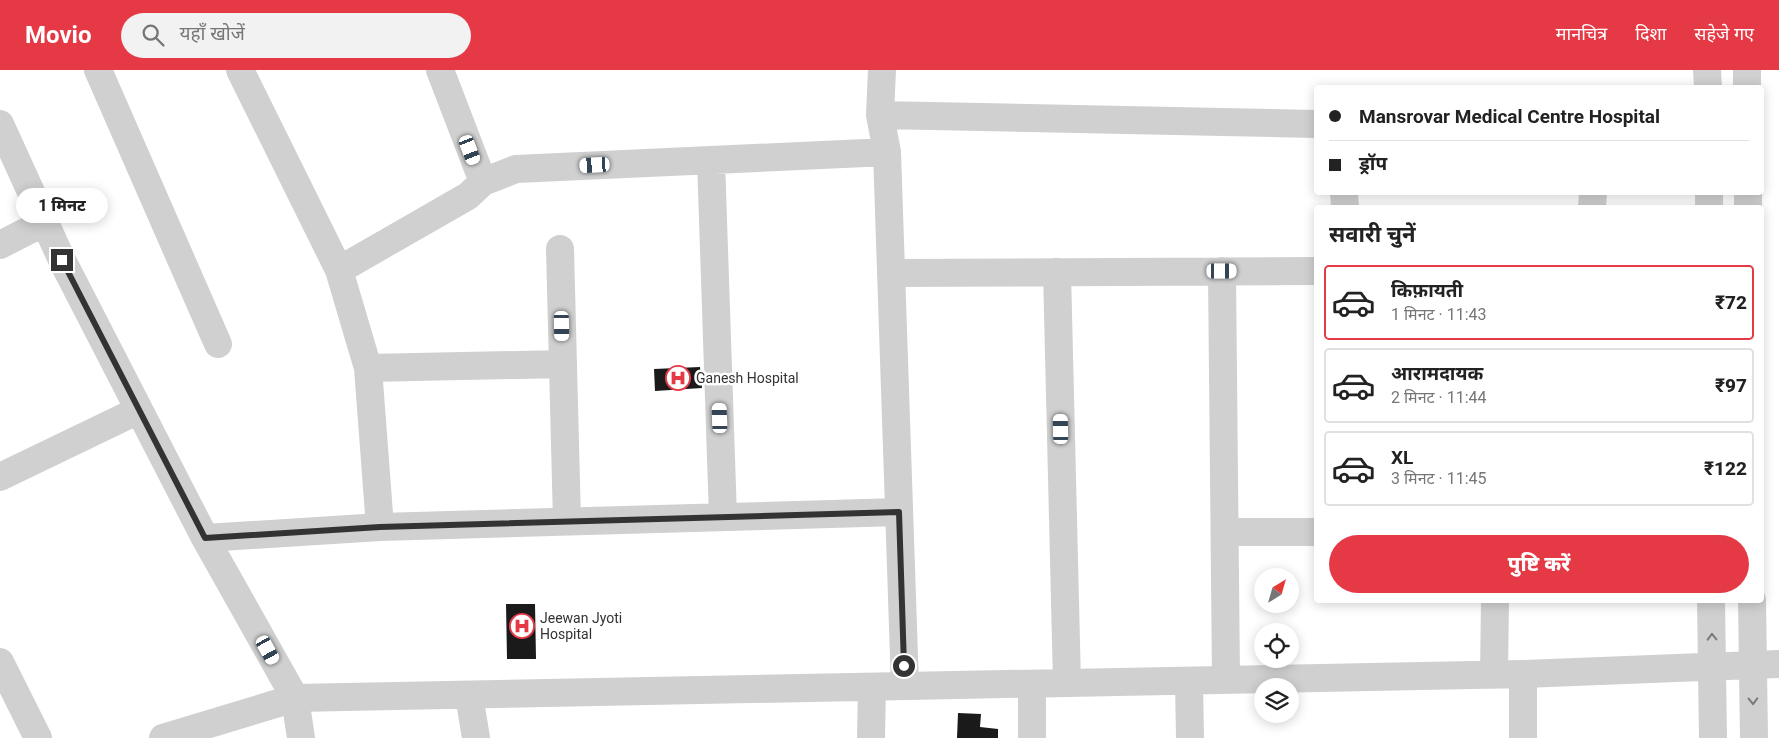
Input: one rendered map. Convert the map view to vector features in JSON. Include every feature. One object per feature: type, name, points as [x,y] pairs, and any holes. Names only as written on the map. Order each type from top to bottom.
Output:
[{"type":"street","points":[[98,70],[218,344]]},
{"type":"street","points":[[240,70],[339,270],[368,368],[380,527]]},
{"type":"street","points":[[440,70],[483,182]]},
{"type":"street","points":[[882,70],[880,114],[887,152],[905,686]]},
{"type":"street","points":[[1707,70],[1708,85]]},
{"type":"street","points":[[1747,70],[1747,85]]},
{"type":"street","points":[[880,114],[1314,124]]},
{"type":"street","points":[[0,124],[62,260],[139,410],[205,538],[295,698],[301,738]]},
{"type":"street","points":[[339,270],[468,196],[483,182],[516,169],[887,152]]},
{"type":"street","points":[[712,160],[723,517]]},
{"type":"street","points":[[0,244],[44,222]]},
{"type":"street","points":[[560,249],[567,521]]},
{"type":"street","points":[[1222,271],[1226,680]]},
{"type":"street","points":[[891,274],[1314,271]]},
{"type":"street","points":[[1057,272],[1067,683]]},
{"type":"street","points":[[368,368],[563,364]]},
{"type":"street","points":[[0,477],[139,410]]},
{"type":"street","points":[[205,538],[380,527],[899,512]]},
{"type":"street","points":[[1224,532],[1314,532]]},
{"type":"street","points":[[1494,675],[1495,603]]},
{"type":"street","points":[[1711,603],[1713,738]]},
{"type":"street","points":[[1753,603],[1766,664],[1754,738]]},
{"type":"street","points":[[0,662],[38,738]]},
{"type":"street","points":[[163,738],[295,698],[1494,675],[1712,668],[1766,664]]},
{"type":"street","points":[[1523,674],[1523,738]]},
{"type":"street","points":[[1189,680],[1190,738]]},
{"type":"street","points":[[1032,684],[1032,738]]},
{"type":"street","points":[[871,738],[872,687]]},
{"type":"street","points":[[469,695],[476,738]]},
{"type":"building","points":[[700,367],[702,388],[655,391],[654,369]]},
{"type":"building","points":[[506,604],[535,604],[536,659],[507,659]]},
{"type":"building","points":[[958,713],[981,714],[980,727],[998,729],[998,738],[957,738]]},
{"type":"place","name":"Ganesh Hospital","points":[[678,378]]},
{"type":"place","name":"Jeewan Jyoti Hospital","points":[[522,626]]},
{"type":"route","points":[[62,260],[205,538],[380,527],[899,512],[904,666]]}]
